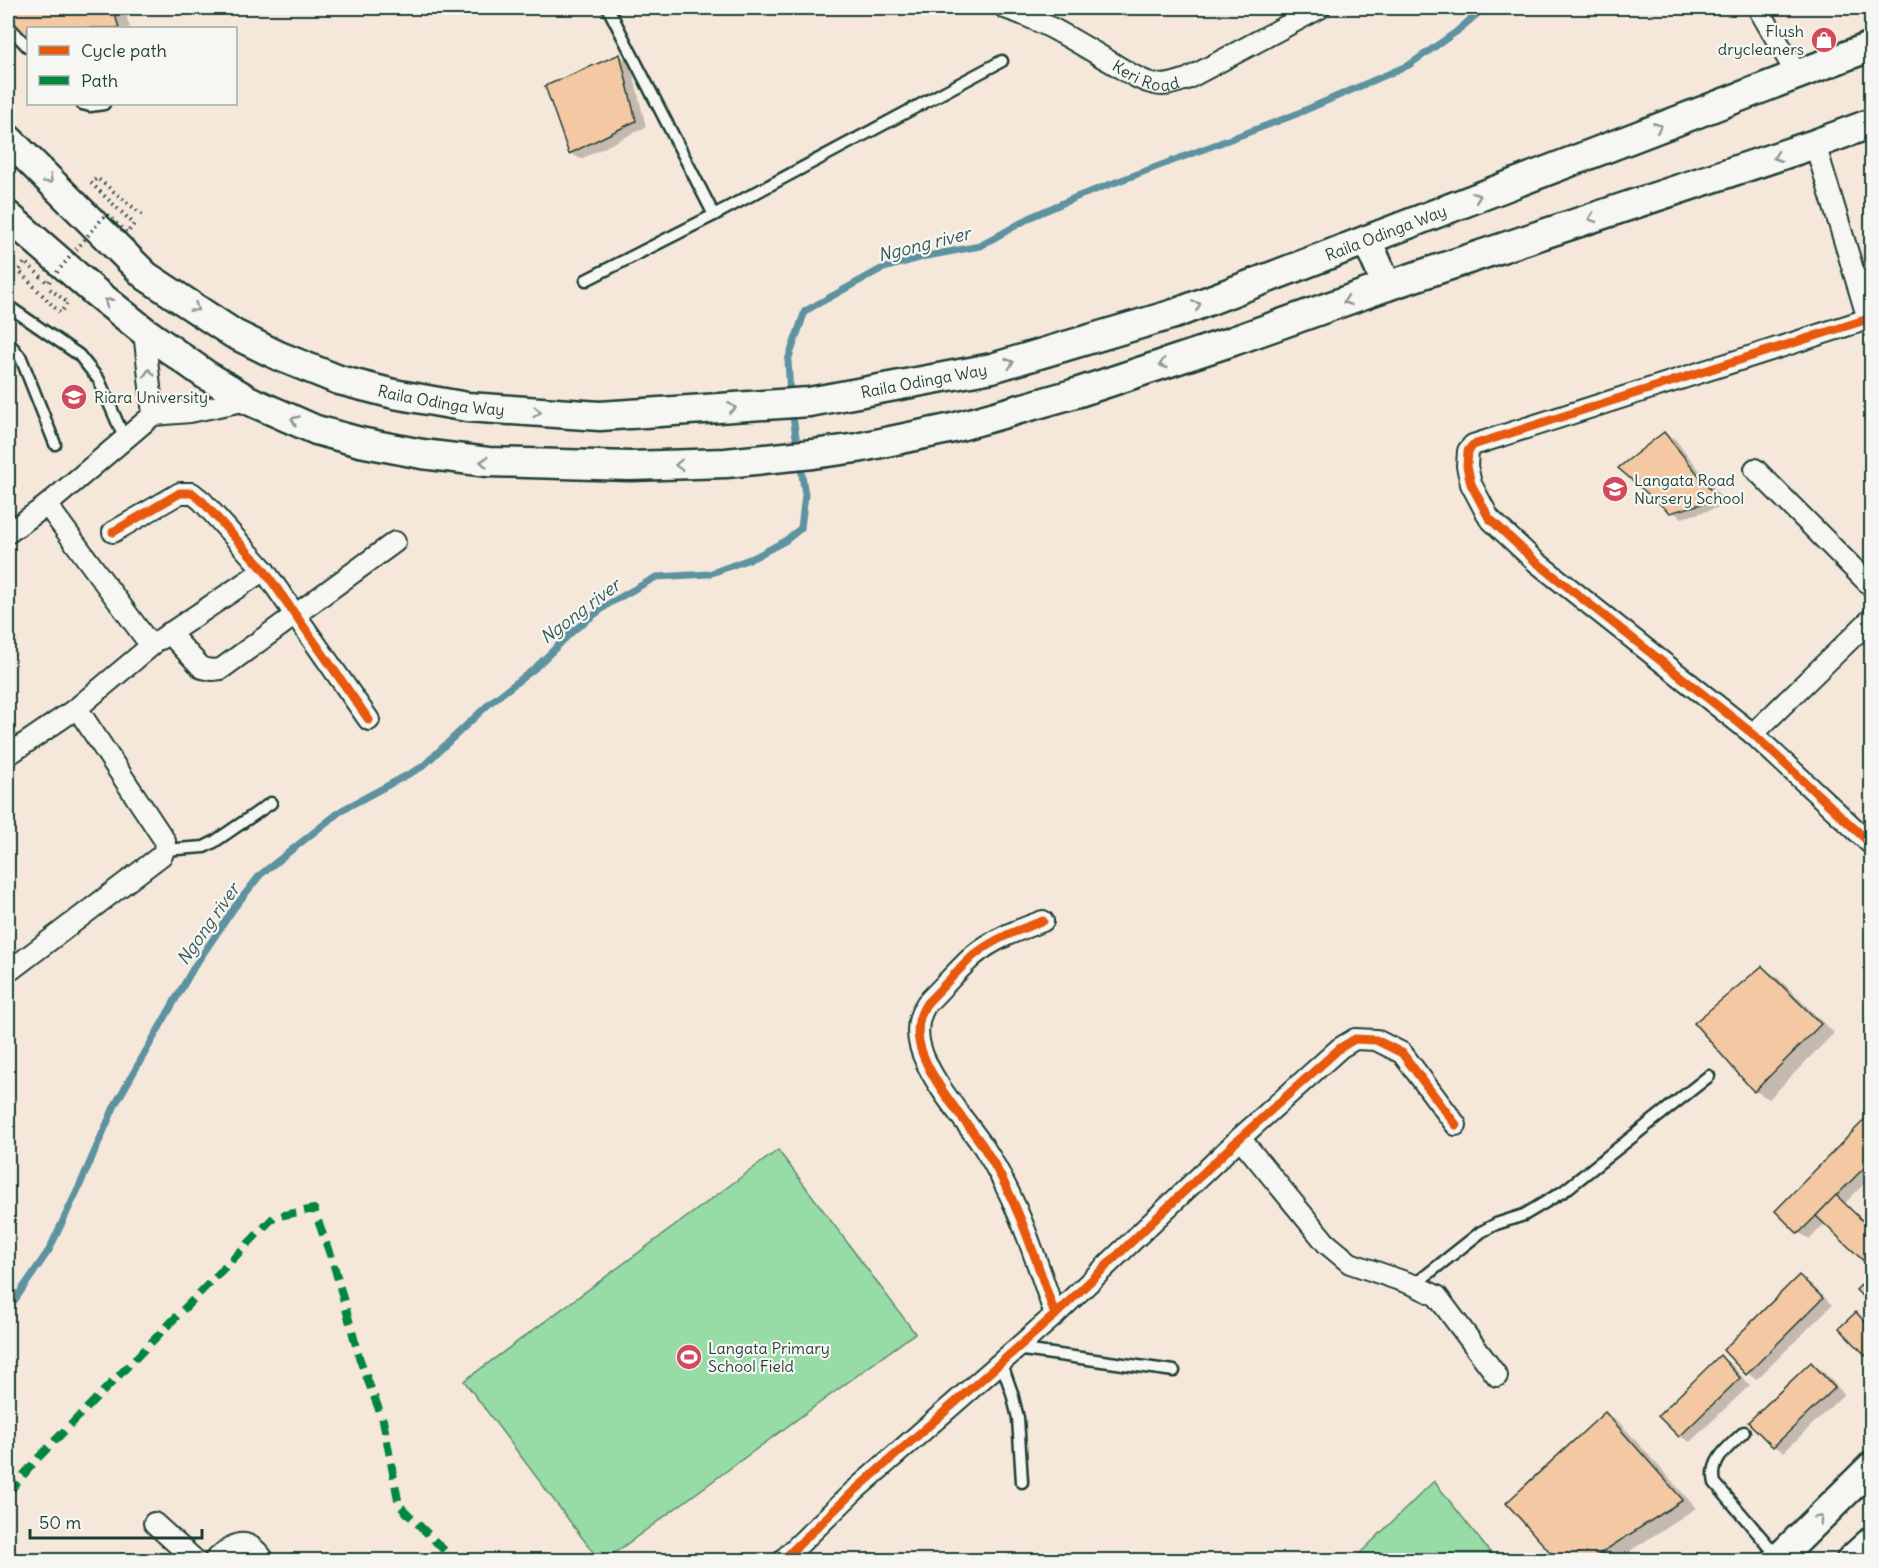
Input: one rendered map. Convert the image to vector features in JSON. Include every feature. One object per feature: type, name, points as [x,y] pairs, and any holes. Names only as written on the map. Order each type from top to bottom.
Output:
[{"type":"main road","name":"Raila Odinga Way","points":[[8,138],[146,276],[234,334],[279,356],[330,376],[394,394],[467,407],[600,416],[809,402],[992,368],[1174,314],[1796,73],[1872,46]]},
{"type":"main road","points":[[8,216],[94,291],[144,331],[206,375],[248,400],[316,430],[360,442],[423,454],[488,462],[630,466],[726,463],[857,448],[953,428],[1076,393],[1872,123]]},
{"type":"main road","points":[[1367,240],[1388,286]]},
{"type":"main road","points":[[1778,1559],[1872,1466]]},
{"type":"street","name":"Keri Road","points":[[1005,8],[1027,15],[1139,78],[1155,84],[1170,84],[1187,80],[1290,14],[1320,8]]},
{"type":"street","points":[[1758,8],[1796,73]]},
{"type":"street","points":[[1815,144],[1870,321],[1473,444],[1468,451],[1467,466],[1471,484],[1489,518],[1535,561],[1753,734],[1872,845]]},
{"type":"street","points":[[144,331],[153,415]]},
{"type":"street","points":[[8,532],[47,505],[153,415],[190,412],[248,400]]},
{"type":"street","points":[[1755,469],[1872,586]]},
{"type":"street","points":[[113,532],[180,493],[192,493],[202,501],[264,570],[369,720]]},
{"type":"street","points":[[47,505],[151,646]]},
{"type":"street","points":[[169,633],[202,668],[221,669],[395,542]]},
{"type":"street","points":[[8,755],[77,708],[151,646],[264,570]]},
{"type":"street","points":[[1753,734],[1872,618]]},
{"type":"street","points":[[8,972],[162,855],[164,850],[165,841],[77,708]]},
{"type":"street","points":[[1043,921],[1012,932],[974,956],[927,1003],[921,1012],[918,1023],[918,1040],[923,1055],[965,1123],[983,1146],[1006,1187],[1023,1224],[1055,1315]]},
{"type":"street","points":[[783,1560],[853,1492],[1055,1315],[1240,1138],[1340,1048],[1355,1039],[1376,1040],[1402,1053],[1456,1125]]},
{"type":"street","points":[[1240,1138],[1326,1244],[1350,1263],[1414,1285],[1437,1296],[1497,1376]]},
{"type":"street","points":[[154,1523],[195,1560]]},
{"type":"street","points":[[215,1560],[232,1545],[244,1544],[252,1548],[264,1560]]},
{"type":"lane","points":[[608,8],[714,215]]},
{"type":"lane","points":[[8,26],[27,46]]},
{"type":"lane","points":[[586,280],[714,215],[1002,62]]},
{"type":"lane","points":[[8,306],[79,355],[99,380],[125,440]]},
{"type":"lane","points":[[8,342],[21,358],[55,444]]},
{"type":"lane","points":[[164,850],[204,847],[271,803]]},
{"type":"lane","points":[[1414,1285],[1481,1232],[1496,1224],[1524,1215],[1564,1191],[1709,1076]]},
{"type":"lane","points":[[1022,1482],[1018,1418],[1012,1393],[1008,1356],[1174,1371]]},
{"type":"lane","points":[[1744,1432],[1719,1457],[1714,1469],[1715,1483],[1778,1559]]},
{"type":"path","points":[[50,289],[68,303],[60,313],[18,271],[26,262],[48,283],[106,214],[127,233],[134,224],[91,183],[97,178],[145,217]]},
{"type":"green space","name":"Langata Primary School Field","points":[[778,1150],[915,1333],[605,1560],[599,1560],[464,1381]]},
{"type":"green space","points":[[1434,1481],[1496,1560],[1353,1560]]},
{"type":"building","points":[[8,8],[113,8],[119,27],[27,27],[27,41],[8,18]]},
{"type":"building","points":[[620,54],[636,121],[569,154],[545,86]]},
{"type":"building","points":[[1664,432],[1718,499],[1670,513],[1618,468]]},
{"type":"building","points":[[1762,966],[1821,1024],[1754,1092],[1694,1023]]},
{"type":"building","points":[[1872,1112],[1872,1160],[1798,1234],[1775,1211]]},
{"type":"building","points":[[1836,1195],[1872,1230],[1872,1269],[1816,1216]]},
{"type":"building","points":[[1872,1274],[1872,1306],[1856,1290]]},
{"type":"building","points":[[1799,1275],[1823,1298],[1746,1375],[1723,1350]]},
{"type":"building","points":[[1856,1312],[1872,1330],[1872,1362],[1839,1328]]},
{"type":"building","points":[[1720,1355],[1740,1378],[1679,1437],[1658,1416]]},
{"type":"building","points":[[1811,1362],[1835,1388],[1773,1447],[1748,1422]]},
{"type":"building","points":[[1605,1412],[1683,1500],[1590,1560],[1557,1560],[1506,1503]]},
{"type":"waterway","name":"Ngong river","points":[[790,396],[788,360],[805,311],[881,269],[927,256],[980,246],[1033,216],[1079,196],[1294,115],[1409,65],[1456,32],[1484,8]]},
{"type":"waterway","name":"Ngong river","points":[[792,410],[798,450]]},
{"type":"waterway","name":"Ngong river","points":[[8,1310],[49,1250],[115,1105],[194,967],[234,908],[260,875],[342,810],[422,767],[491,702],[534,669],[574,630],[610,603],[656,577],[709,574],[755,557],[785,541],[801,528],[805,495],[800,461]]},
{"type":"marked path","points":[[8,1493],[38,1458],[274,1217],[314,1209],[335,1269],[360,1360],[383,1420],[399,1505],[454,1560]]},
{"type":"cycle path","points":[[1868,319],[1473,445],[1468,451],[1467,466],[1471,484],[1489,518],[1535,561],[1753,734],[1872,845]]},
{"type":"cycle path","points":[[113,532],[180,493],[192,493],[202,501],[264,570],[369,720]]},
{"type":"cycle path","points":[[1043,921],[997,940],[973,956],[927,1003],[919,1022],[918,1035],[928,1067],[950,1102],[983,1146],[1006,1186],[1024,1228],[1055,1315]]},
{"type":"cycle path","points":[[783,1560],[853,1492],[1055,1315],[1240,1138],[1340,1048],[1355,1039],[1376,1040],[1402,1053],[1456,1125]]},
{"type":"place","name":"Flush drycleaners","points":[[1824,40]]},
{"type":"place","name":"Riara University","points":[[74,397]]},
{"type":"place","name":"Langata Road Nursery School","points":[[1615,489]]},
{"type":"place","name":"Langata Primary School Field","points":[[689,1357]]}]
